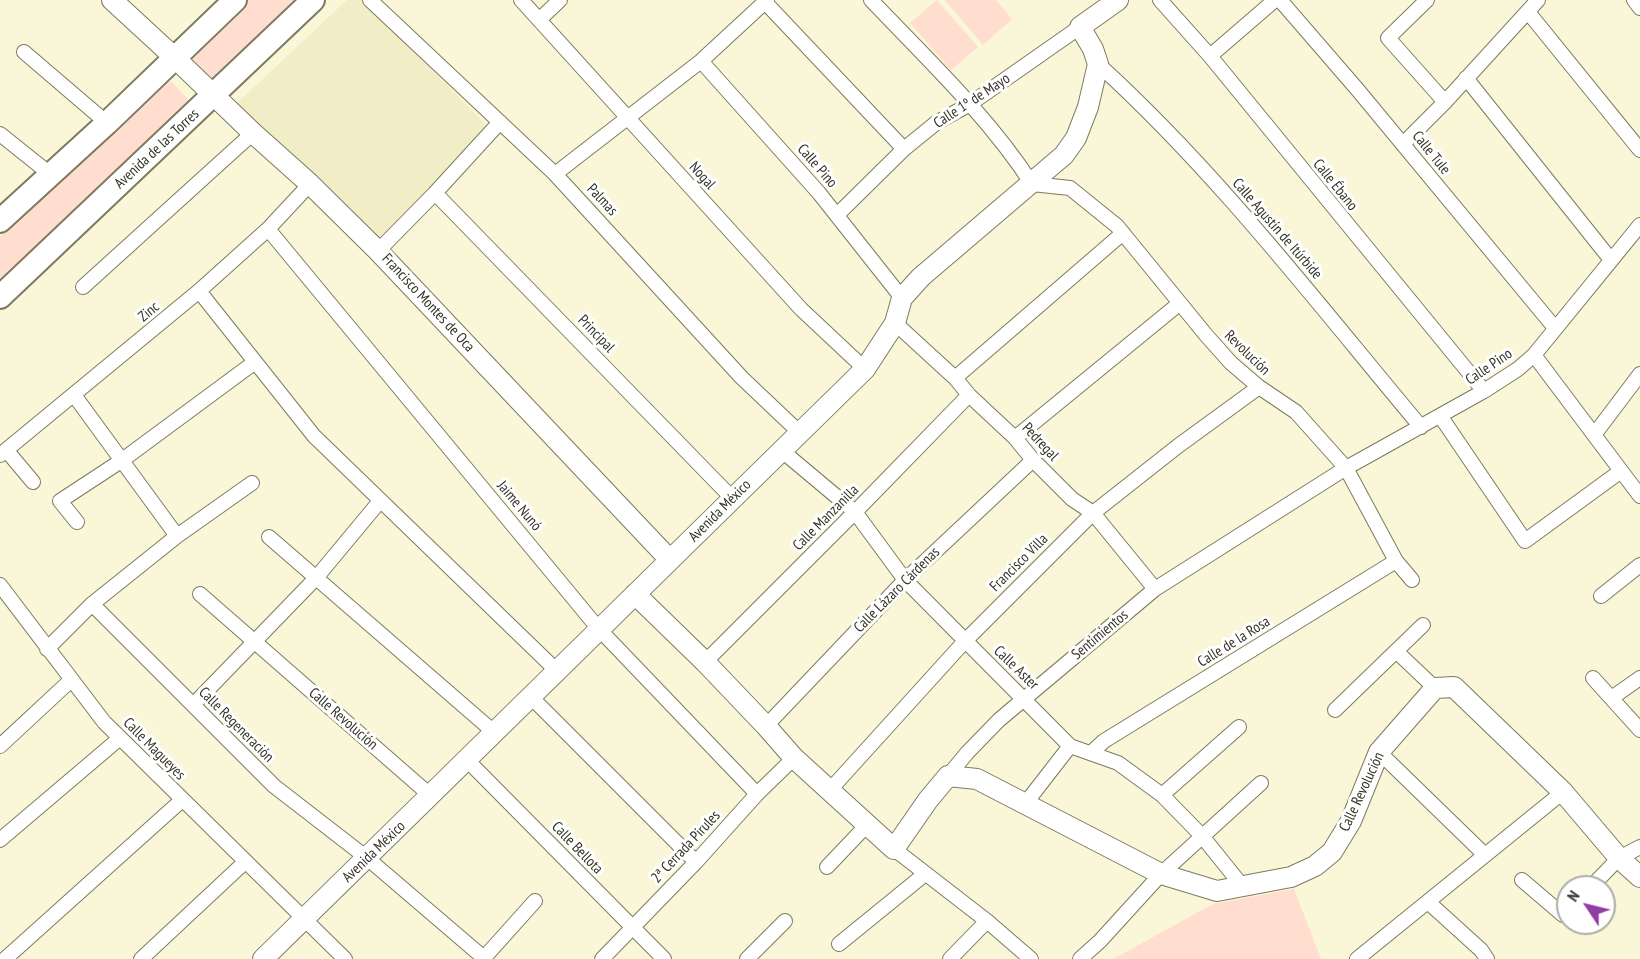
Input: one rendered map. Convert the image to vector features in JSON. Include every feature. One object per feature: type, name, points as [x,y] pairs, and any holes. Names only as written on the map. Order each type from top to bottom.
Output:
[{"type":"main road","points":[[0,221],[107,123],[235,0]]},
{"type":"main road","name":"Avenida de las Torres","points":[[0,297],[314,0]]},
{"type":"street","name":"Francisco Montes de Oca","points":[[112,0],[310,184],[378,251],[670,560]]},
{"type":"street","name":"Palmas","points":[[370,0],[555,174],[741,378],[799,432]]},
{"type":"street","name":"Nogal","points":[[521,0],[801,309],[865,369]]},
{"type":"street","points":[[539,20],[560,0]]},
{"type":"street","points":[[871,0],[970,104],[1017,161],[1032,184]]},
{"type":"street","name":"Calle 1º de Mayo","points":[[837,215],[904,149],[936,123],[970,104],[1118,0]]},
{"type":"street","name":"Calle Ébano","points":[[1160,0],[1210,56],[1484,391]]},
{"type":"street","points":[[1210,56],[1278,0]]},
{"type":"street","name":"Calle Tule","points":[[1278,0],[1403,144],[1555,328]]},
{"type":"street","points":[[1427,0],[1388,38],[1445,102]]},
{"type":"street","points":[[1403,144],[1539,0]]},
{"type":"street","points":[[1634,0],[1640,8]]},
{"type":"street","points":[[555,174],[701,60],[765,1],[904,149]]},
{"type":"street","points":[[1528,12],[1640,150]]},
{"type":"street","points":[[1080,27],[1093,49],[1098,64]]},
{"type":"street","points":[[24,52],[107,123]]},
{"type":"street","name":"Calle Pino","points":[[701,60],[819,193],[902,298]]},
{"type":"street","name":"Avenida México","points":[[263,959],[495,733],[598,628],[865,369],[895,323],[902,298],[921,277],[1032,184],[1064,155],[1077,138],[1088,107],[1098,64]]},
{"type":"street","name":"Calle Agustín de Itúrbide","points":[[1098,64],[1122,86],[1251,221],[1420,427]]},
{"type":"street","points":[[1466,78],[1611,260]]},
{"type":"street","points":[[378,251],[500,122]]},
{"type":"street","points":[[83,287],[253,133]]},
{"type":"street","points":[[0,134],[50,174]]},
{"type":"street","name":"Zinc","points":[[3,453],[199,291],[268,229],[310,184]]},
{"type":"street","name":"Revolución","points":[[1032,184],[1070,188],[1123,233],[1212,342],[1259,387],[1296,412],[1346,468],[1396,561],[1412,580]]},
{"type":"street","name":"Principal","points":[[435,193],[733,499]]},
{"type":"street","name":"Calle Pino","points":[[1346,468],[1441,417],[1518,369],[1534,355],[1640,225]]},
{"type":"street","name":"Jaime Nunó","points":[[268,229],[598,628],[757,794]]},
{"type":"street","points":[[955,378],[1123,233]]},
{"type":"street","points":[[199,291],[314,436],[557,671]]},
{"type":"street","points":[[1015,438],[1180,303]]},
{"type":"street","name":"Pedregal","points":[[895,323],[955,378],[1072,499],[1093,513],[1155,590]]},
{"type":"street","points":[[1534,355],[1640,496]]},
{"type":"street","points":[[77,522],[60,501],[121,461],[255,362]]},
{"type":"street","points":[[1594,435],[1640,374]]},
{"type":"street","name":"Francisco Villa","points":[[829,791],[965,640],[1093,513],[1259,387]]},
{"type":"street","name":"Calle Manzanilla","points":[[705,662],[969,394]]},
{"type":"street","points":[[74,396],[177,536]]},
{"type":"street","points":[[1441,417],[1525,541],[1621,471]]},
{"type":"street","name":"Calle Aster","points":[[781,450],[855,512],[905,580],[1070,746],[1118,763],[1162,795],[1202,836],[1243,888]]},
{"type":"street","points":[[3,453],[33,482]]},
{"type":"street","name":"Calle Lázaro Cárdenas","points":[[766,726],[905,580],[1033,460]]},
{"type":"street","name":"Sentimientos","points":[[894,849],[928,800],[967,753],[1024,698],[1155,590],[1346,468]]},
{"type":"street","points":[[47,649],[92,604],[177,536],[252,483]]},
{"type":"street","points":[[193,705],[316,578],[380,501]]},
{"type":"street","points":[[269,537],[495,733]]},
{"type":"street","name":"Calle de la Rosa","points":[[1091,753],[1104,741],[1396,561]]},
{"type":"street","points":[[1601,596],[1640,565]]},
{"type":"street","name":"Calle Magueyes","points":[[0,585],[104,722],[345,959]]},
{"type":"street","name":"Calle Revolución","points":[[200,594],[431,796]]},
{"type":"street","points":[[635,594],[705,662],[794,758],[866,826],[987,921],[1031,959]]},
{"type":"street","name":"Calle Regeneración","points":[[92,604],[274,786],[367,858],[483,958]]},
{"type":"street","points":[[1335,710],[1423,625]]},
{"type":"street","points":[[1397,652],[1435,688],[1454,687],[1563,792],[1619,858],[1640,877]]},
{"type":"street","points":[[1593,678],[1640,730]]},
{"type":"street","points":[[1612,698],[1640,678]]},
{"type":"street","points":[[0,746],[71,680]]},
{"type":"street","name":"Calle Revolución","points":[[948,776],[977,779],[1161,874],[1217,891],[1243,888],[1292,877],[1315,866],[1332,852],[1352,821],[1378,752],[1435,688]]},
{"type":"street","points":[[530,696],[696,862]]},
{"type":"street","points":[[1162,795],[1239,727]]},
{"type":"street","points":[[0,840],[120,738]]},
{"type":"street","points":[[1025,804],[1070,746]]},
{"type":"street","points":[[1378,752],[1485,855]]},
{"type":"street","name":"2ª Cerrada Pirules","points":[[602,959],[696,862],[757,794],[794,758]]},
{"type":"street","name":"Calle Bellota","points":[[467,760],[664,959]]},
{"type":"street","points":[[1080,959],[1100,941],[1161,874],[1261,783]]},
{"type":"street","points":[[1357,959],[1563,792]]},
{"type":"street","points":[[6,959],[182,800]]},
{"type":"street","points":[[827,867],[866,826]]},
{"type":"street","points":[[1603,875],[1619,858],[1640,847]]},
{"type":"street","points":[[141,959],[245,862]]},
{"type":"street","points":[[839,944],[925,874]]},
{"type":"street","points":[[1522,880],[1556,909]]},
{"type":"street","points":[[483,958],[536,901]]},
{"type":"street","points":[[1428,902],[1481,950],[1487,959]]},
{"type":"street","points":[[747,959],[785,921]]},
{"type":"street","points":[[950,959],[987,921]]},
{"type":"shaded area","points":[[248,0],[306,0],[212,81],[190,61],[191,54]]},
{"type":"shaded area","points":[[347,0],[364,0],[488,127],[379,242],[234,106]]},
{"type":"shaded area","points":[[937,0],[978,47],[951,70],[910,23]]},
{"type":"shaded area","points":[[945,0],[996,0],[1012,19],[983,45]]},
{"type":"shaded area","points":[[172,82],[193,105],[0,291],[0,236],[162,83]]},
{"type":"shaded area","points":[[1294,889],[1321,959],[1113,959],[1213,904]]}]
